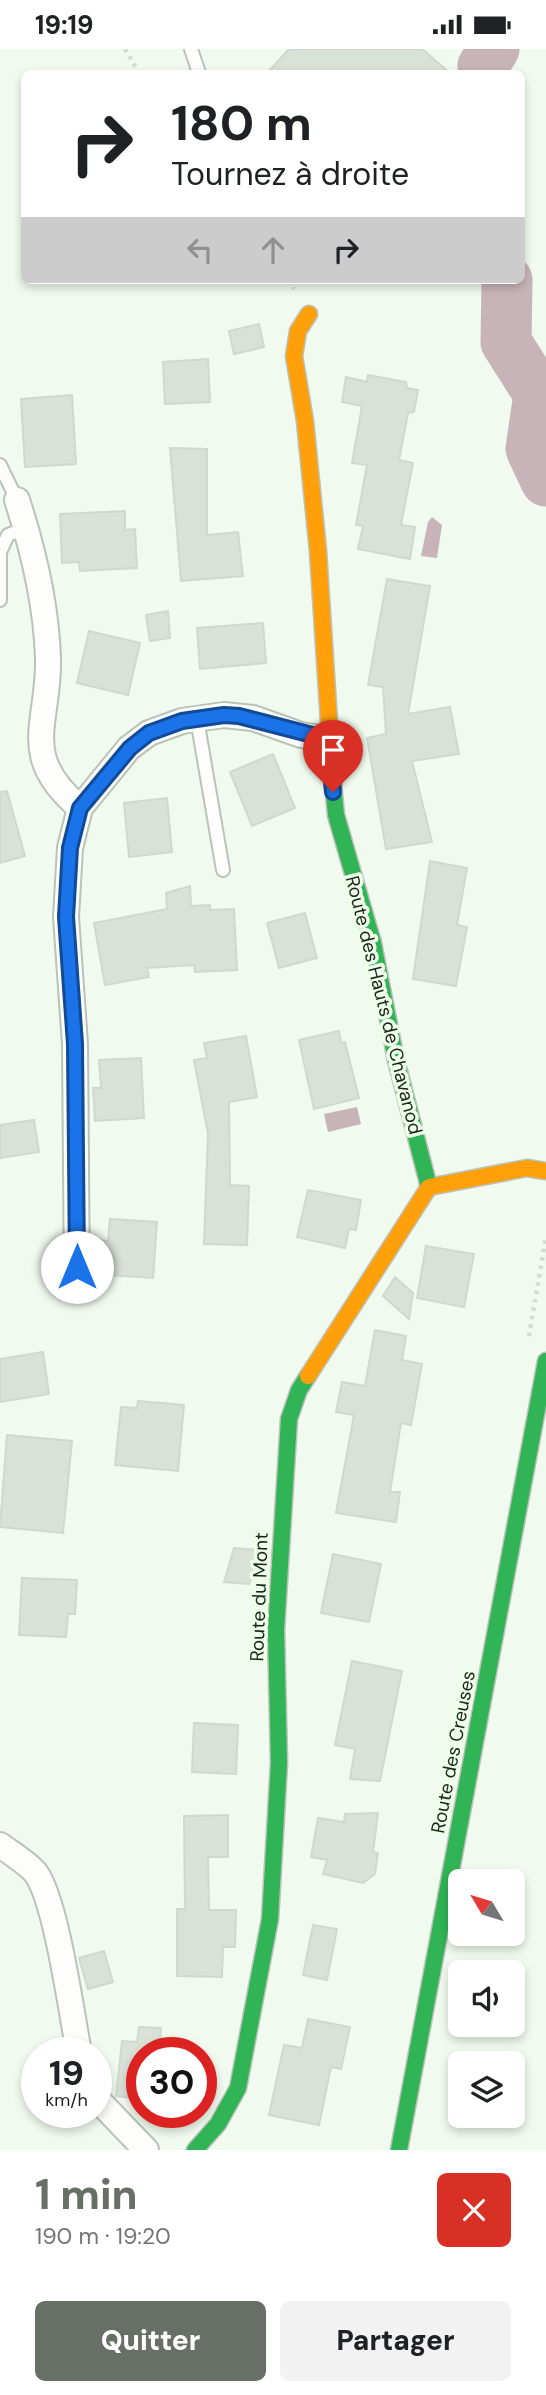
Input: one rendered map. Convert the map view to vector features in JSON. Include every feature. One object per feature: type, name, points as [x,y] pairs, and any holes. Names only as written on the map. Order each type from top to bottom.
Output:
[{"type":"street","name":"Route des Hauts de Chavanod","points":[[309,314],[298,331],[294,356],[318,551],[328,739],[336,815],[373,943],[396,1060],[429,1187]]},
{"type":"street","points":[[17,500],[26,528],[48,658],[40,744],[45,767],[64,795],[80,808]]},
{"type":"street","points":[[78,1286],[75,1044],[66,917],[70,848],[80,808],[130,748],[149,733],[197,719],[224,715],[253,718],[301,735],[328,739]]},
{"type":"street","points":[[429,1187],[527,1168],[546,1171]]},
{"type":"street","name":"Route du Mont","points":[[195,2150],[218,2124],[238,2088],[270,1919],[279,1763],[272,1579],[289,1419],[299,1390],[429,1187]]},
{"type":"street","name":"Route des Creuses","points":[[399,2150],[546,1361]]},
{"type":"street","points":[[0,1845],[36,1873],[45,1893],[65,1972],[76,2037]]},
{"type":"street","points":[[112,2115],[146,2150]]},
{"type":"lane","points":[[191,49],[198,70]]},
{"type":"lane","points":[[0,465],[17,500]]},
{"type":"lane","points":[[0,600],[0,552],[8,535],[26,528]]},
{"type":"lane","points":[[197,719],[223,870]]},
{"type":"path","points":[[125,49],[137,70]]},
{"type":"shaded area","points":[[432,517],[442,525],[437,558],[421,556],[428,522]]},
{"type":"shaded area","points":[[357,1107],[361,1124],[328,1132],[324,1114]]},
{"type":"building","points":[[289,49],[422,49],[446,70],[270,70]]},
{"type":"building","points":[[259,324],[264,347],[234,354],[229,331]]},
{"type":"building","points":[[208,359],[210,402],[165,404],[163,362]]},
{"type":"building","points":[[368,375],[406,382],[407,388],[418,390],[414,412],[408,413],[399,460],[413,463],[401,525],[415,527],[410,559],[358,549],[363,526],[356,525],[367,465],[352,463],[362,406],[342,402],[346,377],[367,382]]},
{"type":"building","points":[[72,395],[76,464],[25,467],[21,399]]},
{"type":"building","points":[[170,448],[207,449],[207,535],[238,532],[243,576],[181,581]]},
{"type":"building","points":[[125,511],[125,530],[135,529],[137,568],[80,571],[79,562],[62,563],[60,514]]},
{"type":"building","points":[[387,579],[430,586],[408,714],[450,707],[459,754],[412,761],[432,842],[386,849],[367,738],[386,734],[383,687],[368,685]]},
{"type":"building","points":[[168,611],[170,638],[150,641],[146,615]]},
{"type":"building","points":[[263,623],[266,663],[200,669],[197,628]]},
{"type":"building","points":[[89,631],[140,643],[128,695],[77,683]]},
{"type":"building","points":[[273,754],[295,808],[252,826],[230,772]]},
{"type":"building","points":[[7,791],[25,856],[0,863],[0,792]]},
{"type":"building","points":[[167,798],[172,852],[129,857],[124,803]]},
{"type":"building","points":[[430,861],[467,868],[457,925],[467,927],[456,986],[413,979]]},
{"type":"building","points":[[190,886],[191,906],[210,905],[210,910],[234,909],[237,970],[195,972],[194,965],[147,968],[149,977],[105,985],[94,923],[167,909],[166,893]]},
{"type":"building","points":[[305,913],[317,958],[279,968],[267,923]]},
{"type":"building","points":[[339,1031],[341,1043],[345,1042],[359,1098],[314,1109],[299,1040]]},
{"type":"building","points":[[246,1036],[257,1097],[229,1102],[230,1185],[249,1186],[247,1245],[204,1244],[208,1134],[194,1060],[207,1058],[204,1043]]},
{"type":"building","points":[[141,1058],[144,1118],[95,1121],[93,1088],[101,1088],[99,1060]]},
{"type":"building","points":[[34,1120],[39,1152],[0,1158],[0,1125]]},
{"type":"building","points":[[308,1190],[361,1200],[356,1230],[349,1229],[345,1248],[297,1237]]},
{"type":"building","points":[[110,1219],[157,1222],[153,1278],[93,1274],[95,1240],[108,1241]]},
{"type":"building","points":[[426,1246],[474,1254],[464,1307],[417,1298]]},
{"type":"building","points":[[395,1277],[413,1293],[409,1319],[383,1296]]},
{"type":"building","points":[[375,1330],[406,1336],[402,1360],[422,1364],[411,1425],[401,1423],[390,1492],[400,1492],[396,1522],[336,1513],[354,1415],[336,1412],[342,1382],[365,1386]]},
{"type":"building","points":[[43,1352],[49,1394],[0,1402],[0,1359]]},
{"type":"building","points":[[138,1401],[184,1405],[178,1471],[115,1465],[121,1407],[137,1408]]},
{"type":"building","points":[[7,1435],[72,1441],[63,1533],[0,1527]]},
{"type":"building","points":[[234,1548],[261,1550],[260,1560],[249,1584],[224,1582]]},
{"type":"building","points":[[333,1554],[381,1564],[369,1622],[321,1613]]},
{"type":"building","points":[[22,1578],[77,1580],[75,1614],[68,1614],[66,1637],[19,1635]]},
{"type":"building","points":[[352,1661],[402,1671],[380,1781],[350,1779],[355,1749],[335,1745]]},
{"type":"building","points":[[194,1723],[238,1725],[236,1774],[192,1772]]},
{"type":"building","points":[[378,1813],[373,1852],[378,1853],[375,1874],[363,1883],[323,1874],[327,1860],[311,1857],[318,1818],[344,1822],[345,1814]]},
{"type":"building","points":[[228,1815],[228,1857],[208,1857],[209,1910],[236,1910],[235,1947],[223,1947],[222,1977],[177,1976],[177,1909],[185,1909],[184,1816]]},
{"type":"building","points":[[313,1925],[337,1929],[327,1980],[303,1975]]},
{"type":"building","points":[[104,1951],[113,1982],[88,1989],[79,1958]]},
{"type":"building","points":[[308,2019],[350,2027],[341,2069],[331,2067],[319,2125],[269,2115],[284,2045],[302,2048]]},
{"type":"building","points":[[139,2027],[161,2028],[160,2037],[138,2037]]},
{"type":"building","points":[[122,2041],[126,2041],[126,2097],[116,2096]]},
{"type":"waterway","points":[[484,70],[483,66],[494,49]]},
{"type":"waterway","points":[[507,284],[506,342],[539,394],[531,449],[546,481]]},
{"type":"traffic: fast","points":[[333,784],[336,815],[373,943],[396,1060],[429,1187]]},
{"type":"traffic: fast","points":[[399,2150],[546,1361]]},
{"type":"traffic: fast","points":[[195,2150],[218,2124],[238,2088],[270,1919],[279,1763],[276,1630],[289,1419],[299,1390],[308,1376]]},
{"type":"traffic: slow","points":[[309,314],[298,331],[294,356],[305,421],[318,551],[333,784]]},
{"type":"traffic: slow","points":[[308,1376],[429,1187],[527,1168],[546,1171]]},
{"type":"route","points":[[77,1267],[75,1044],[67,961],[66,917],[70,848],[80,808],[130,748],[149,733],[182,721],[224,715],[253,718],[301,735],[328,739],[333,792]]}]
